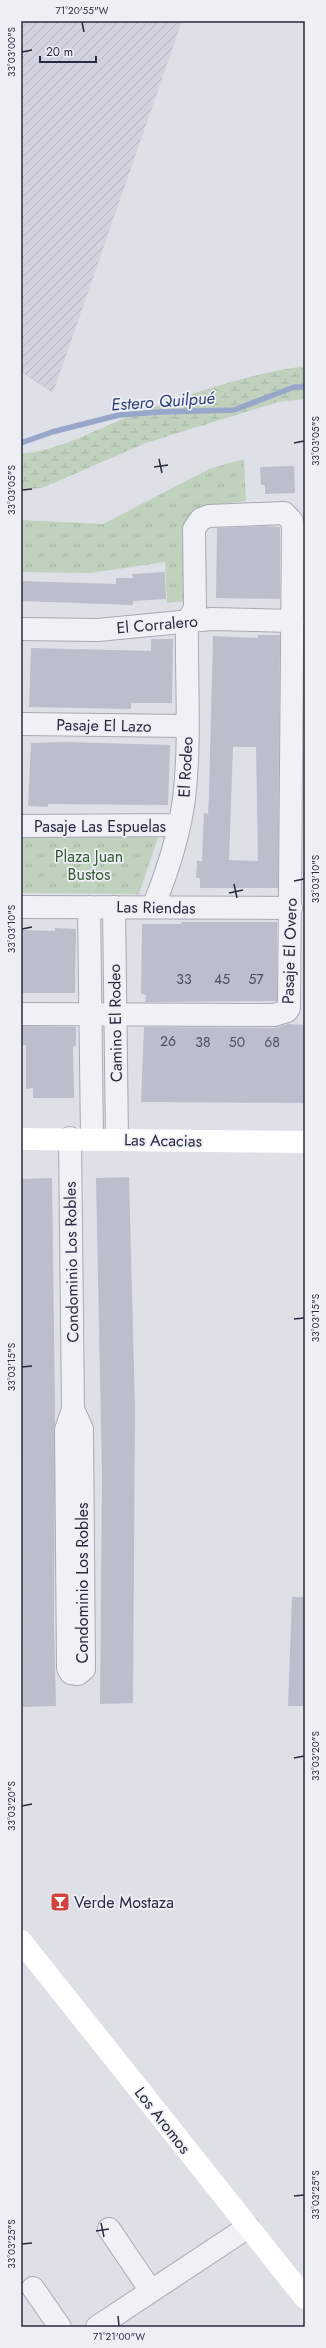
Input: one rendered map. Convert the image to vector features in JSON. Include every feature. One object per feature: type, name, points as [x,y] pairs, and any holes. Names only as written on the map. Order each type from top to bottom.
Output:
[{"type":"street","name":"Pasaje El Overo","points":[[114,1014],[274,1015],[287,1011],[290,1003],[293,527],[288,516],[278,512],[209,516],[197,524],[194,529],[194,608],[186,622]]},
{"type":"street","name":"El Corralero","points":[[21,629],[98,630],[164,622],[186,622],[212,619],[293,621]]},
{"type":"street","name":"El Rodeo","points":[[153,908],[163,882],[184,800],[188,754],[186,726],[186,622]]},
{"type":"street","name":"Pasaje El Lazo","points":[[21,724],[186,726]]},
{"type":"street","name":"Pasaje Las Espuelas","points":[[21,826],[178,825]]},
{"type":"street","name":"Las Riendas","points":[[21,907],[290,908]]},
{"type":"street","name":"Camino El Rodeo","points":[[89,907],[89,1014],[92,1138]]},
{"type":"street","name":"Camino El Rodeo","points":[[114,907],[114,1014],[117,1139]]},
{"type":"street","points":[[21,1014],[114,1014]]},
{"type":"street","name":"Condominio Los Robles","points":[[70,1138],[73,1409],[66,1430],[68,1668],[71,1673],[78,1674],[84,1669],[82,1429],[73,1409]]},
{"type":"street","name":"Las Acacias","points":[[21,1139],[92,1138],[305,1142]]},
{"type":"street","name":"Los Aromos","points":[[21,1941],[248,2226],[302,2288]]},
{"type":"street","points":[[97,2327],[248,2226]]},
{"type":"street","points":[[109,2229],[151,2291]]},
{"type":"street","points":[[33,2288],[60,2327]]},
{"type":"shaded area","points":[[21,21],[182,21],[53,393],[21,372]]},
{"type":"green space","points":[[305,366],[305,399],[278,402],[146,443],[42,488],[21,489],[21,454],[36,452],[66,443],[138,413],[200,391],[262,374]]},
{"type":"green space","points":[[244,459],[246,501],[206,506],[186,601],[167,603],[165,562],[91,573],[21,572],[21,520],[103,524],[209,469]]},
{"type":"green space","name":"Plaza Juan Bustos","points":[[21,837],[158,837],[139,894],[21,893]]},
{"type":"building","points":[[294,466],[295,493],[265,494],[265,485],[261,485],[260,467]]},
{"type":"building","points":[[267,526],[280,527],[280,599],[216,598],[217,528]]},
{"type":"building","points":[[165,572],[166,599],[133,601],[133,605],[21,601],[21,581],[116,584],[116,578],[133,578],[132,574]]},
{"type":"building","points":[[258,635],[280,635],[278,888],[200,888],[200,878],[196,878],[197,861],[202,861],[204,813],[208,814],[213,636],[258,638]],"holes":[[[233,747],[256,747],[258,861],[229,860]]]},
{"type":"building","points":[[151,639],[173,639],[172,703],[131,703],[131,709],[29,707],[31,648],[151,651]]},
{"type":"building","points":[[67,742],[170,745],[168,805],[48,804],[48,807],[28,806],[31,743]]},
{"type":"building","points":[[181,922],[277,922],[277,1001],[145,1002],[146,995],[141,994],[142,924],[181,924]]},
{"type":"building","points":[[55,928],[76,929],[75,993],[21,993],[21,930],[55,931]]},
{"type":"building","points":[[288,1024],[305,1025],[305,1103],[141,1102],[144,1027],[274,1028]]},
{"type":"building","points":[[21,1026],[76,1027],[76,1046],[73,1046],[74,1098],[33,1098],[33,1088],[26,1089],[26,1045],[21,1045]]},
{"type":"building","points":[[129,1177],[135,1409],[133,1703],[100,1704],[102,1475],[96,1178]]},
{"type":"building","points":[[52,1178],[55,1408],[54,1625],[56,1706],[23,1707],[21,1179]]},
{"type":"building","points":[[292,1597],[305,1597],[305,1706],[288,1706]]},
{"type":"waterway","name":"Estero Quilpué","points":[[21,443],[52,432],[119,415],[159,412],[234,410],[294,387],[305,387]]},
{"type":"place","name":"Verde Mostaza","points":[[60,1902]]}]
